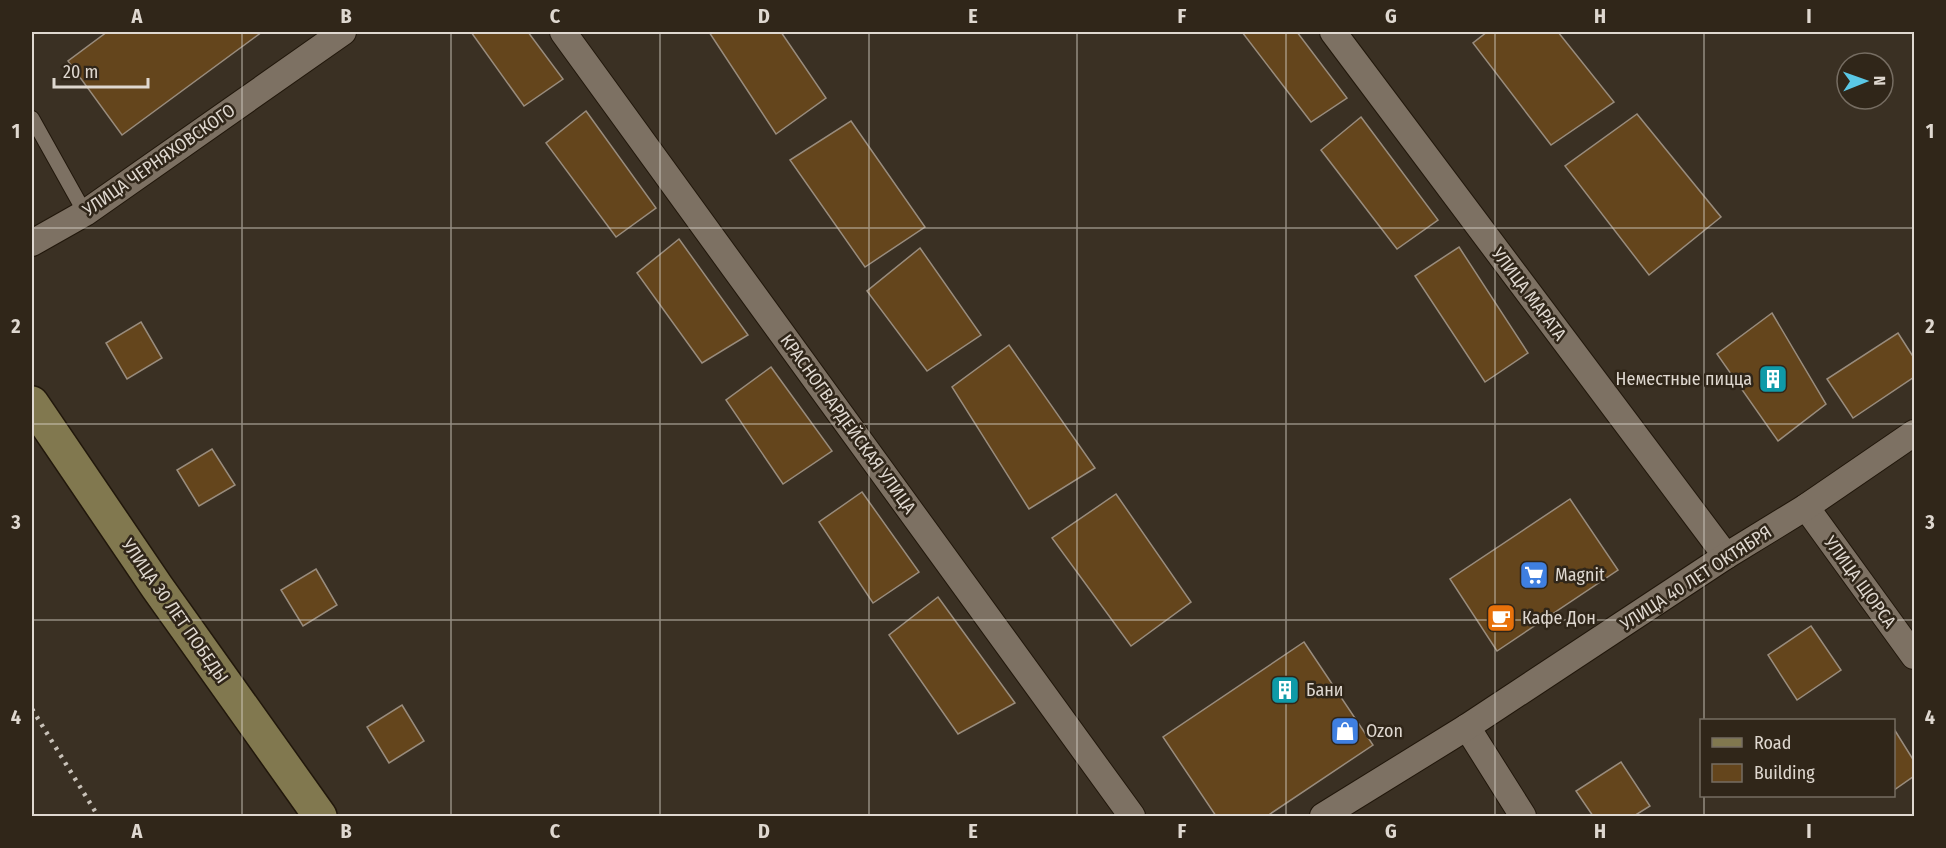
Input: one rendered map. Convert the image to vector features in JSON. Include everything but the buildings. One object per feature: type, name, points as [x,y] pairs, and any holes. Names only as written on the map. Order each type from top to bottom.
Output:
[{"type":"main road","name":"УЛИЦА 30 ЛЕТ ПОБЕДЫ","points":[[32,403],[157,587],[320,816]]},
{"type":"street","name":"УЛИЦА ЧЕРНЯХОВСКОГО","points":[[32,243],[85,213],[343,32]]},
{"type":"street","name":"КРАСНОГВАРДЕЙСКАЯ УЛИЦА","points":[[563,32],[1132,816]]},
{"type":"street","name":"УЛИЦА МАРАТА","points":[[1333,32],[1726,556]]},
{"type":"street","name":"УЛИЦА 40 ЛЕТ ОКТЯБРЯ","points":[[1323,816],[1467,727],[1726,556],[1806,507],[1914,433]]},
{"type":"street","name":"УЛИЦА ЩОРСА","points":[[1806,507],[1914,656]]},
{"type":"street","points":[[1467,727],[1523,816]]},
{"type":"lane","points":[[32,118],[85,213]]},
{"type":"railway","points":[[32,709],[98,816]]},
{"type":"place","name":"Неместные пицца","points":[[1773,379]]},
{"type":"place","name":"Magnit","points":[[1534,575]]},
{"type":"place","name":"Кафе Дон","points":[[1501,618]]},
{"type":"place","name":"Бани","points":[[1285,690]]},
{"type":"place","name":"Ozon","points":[[1345,731]]}]
